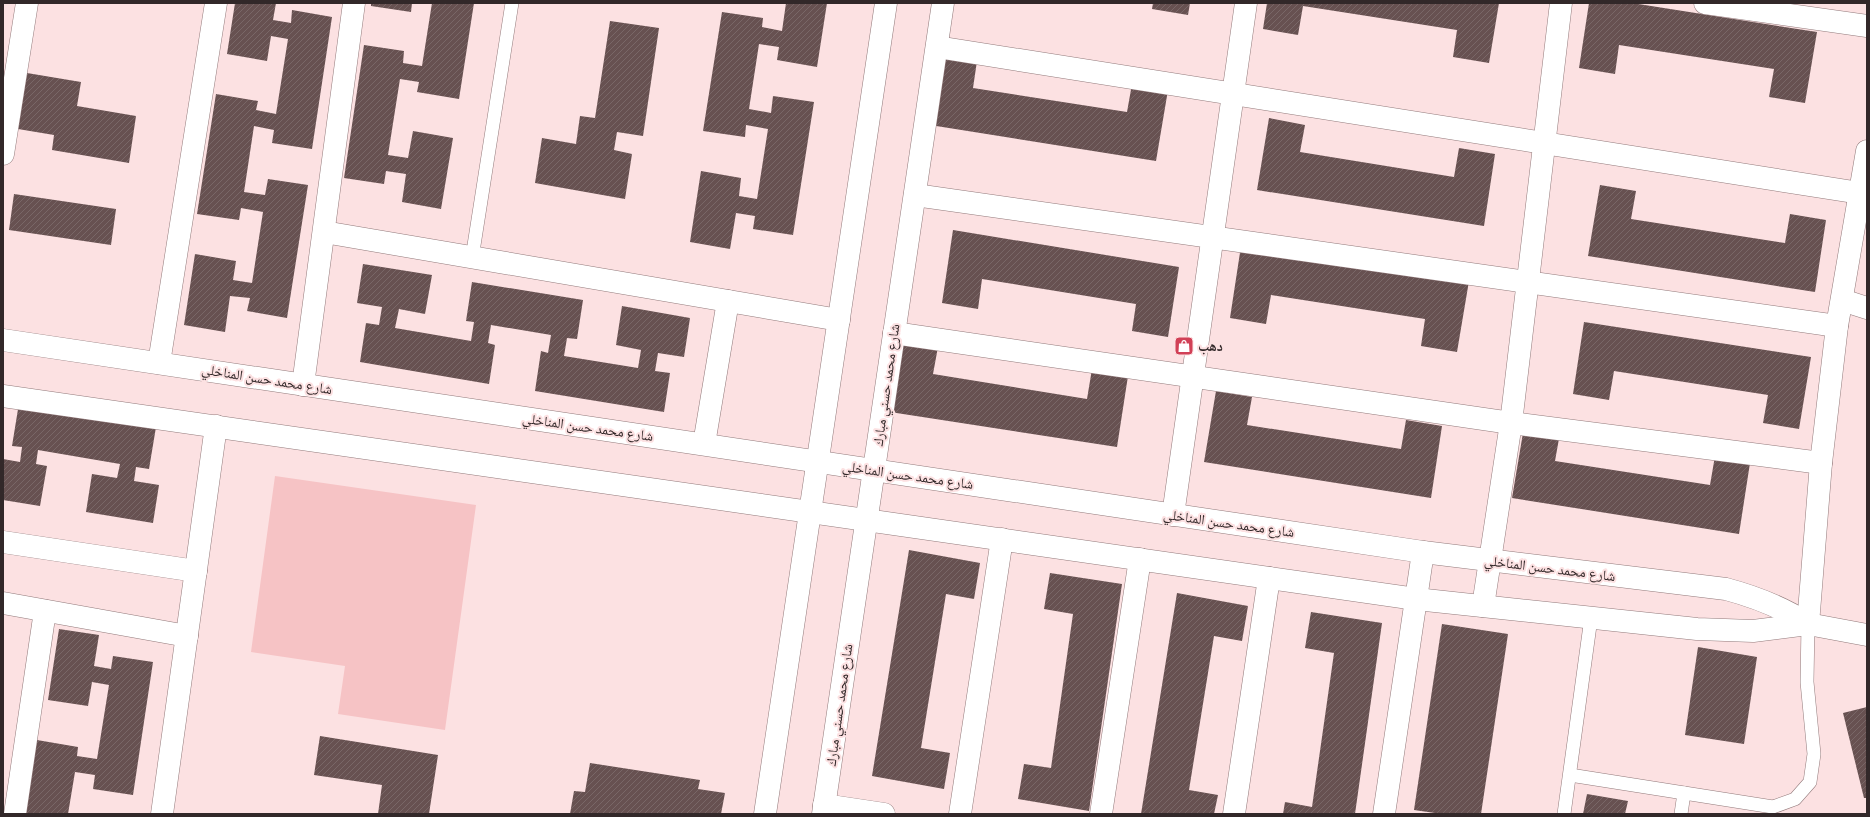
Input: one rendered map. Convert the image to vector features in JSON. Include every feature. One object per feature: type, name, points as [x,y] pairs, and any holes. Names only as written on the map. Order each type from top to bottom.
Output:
[{"type":"street","points":[[3,154],[27,3]]},
{"type":"street","points":[[159,363],[216,3]]},
{"type":"street","points":[[303,385],[354,3]]},
{"type":"street","points":[[765,814],[886,3]]},
{"type":"street","name":"شارع محمد حسني مبارك","points":[[823,809],[943,3]]},
{"type":"street","points":[[1173,515],[1246,3]]},
{"type":"street","points":[[1483,606],[1511,423],[1562,3]]},
{"type":"street","points":[[1705,3],[1867,26]]},
{"type":"street","points":[[937,47],[1860,193]]},
{"type":"street","points":[[1808,624],[1821,463],[1837,326],[1867,151]]},
{"type":"street","points":[[915,195],[1213,236],[1837,326]]},
{"type":"street","points":[[324,232],[839,320]]},
{"type":"street","points":[[1842,300],[1867,308]]},
{"type":"street","points":[[704,444],[728,301]]},
{"type":"street","points":[[894,333],[1511,423],[1821,463]]},
{"type":"street","name":"شارع محمد حسن المناخلي","points":[[3,340],[1423,552],[1726,590],[1769,602],[1789,611],[1808,624]]},
{"type":"street","name":"شارع محمد حسن المناخلي","points":[[3,396],[1416,599],[1725,631],[1760,631],[1808,624],[1867,635]]},
{"type":"street","points":[[162,814],[216,426]]},
{"type":"street","points":[[960,814],[1002,539]]},
{"type":"street","points":[[3,542],[196,571]]},
{"type":"street","points":[[1384,814],[1423,552]]},
{"type":"street","points":[[1101,814],[1140,559]]},
{"type":"street","points":[[1234,814],[1270,578]]},
{"type":"street","points":[[3,603],[186,636]]},
{"type":"street","points":[[15,814],[45,611]]},
{"type":"street","points":[[823,809],[884,814]]},
{"type":"lane","points":[[472,258],[512,3]]},
{"type":"lane","points":[[1564,814],[1591,618]]},
{"type":"lane","points":[[1570,775],[1773,807],[1794,799],[1810,782],[1814,754],[1807,682],[1808,624]]},
{"type":"lane","points":[[1681,814],[1684,793]]},
{"type":"shaded area","points":[[275,476],[476,505],[445,730],[338,714],[345,666],[251,652]]},
{"type":"building","points":[[235,3],[276,3],[273,20],[291,23],[292,10],[332,17],[312,149],[272,143],[274,130],[254,126],[244,192],[265,195],[268,179],[308,185],[287,318],[247,311],[250,298],[230,296],[225,332],[184,325],[195,254],[236,261],[233,280],[252,283],[263,212],[241,208],[239,220],[197,214],[216,94],[258,101],[256,110],[276,114],[288,39],[271,36],[267,61],[227,54]]},
{"type":"building","points":[[371,3],[412,3],[411,12],[371,6]]},
{"type":"building","points":[[432,3],[474,3],[459,99],[417,92],[419,82],[400,79],[388,155],[408,158],[413,131],[453,138],[441,209],[402,202],[406,174],[386,171],[384,184],[344,178],[364,45],[404,51],[403,63],[422,66]]},
{"type":"building","points":[[786,3],[827,3],[817,67],[777,60],[779,47],[759,44],[749,109],[771,113],[773,96],[814,102],[793,235],[753,229],[755,216],[736,213],[730,249],[690,242],[701,171],[741,178],[739,196],[757,199],[768,129],[746,125],[745,137],[703,131],[722,12],[763,18],[762,27],[782,31]]},
{"type":"building","points":[[1153,3],[1190,3],[1188,15],[1152,9]]},
{"type":"building","points":[[1267,3],[1499,3],[1489,63],[1453,57],[1457,30],[1303,6],[1298,35],[1263,29]]},
{"type":"building","points":[[1589,3],[1632,3],[1817,32],[1805,103],[1769,97],[1774,69],[1619,45],[1615,74],[1579,68]]},
{"type":"building","points":[[610,21],[659,28],[643,136],[617,132],[614,150],[632,154],[625,199],[535,183],[542,138],[576,144],[580,116],[595,118]]},
{"type":"building","points":[[942,55],[977,61],[973,88],[1127,112],[1132,84],[1168,90],[1156,161],[930,125]]},
{"type":"building","points":[[27,73],[81,82],[77,106],[136,116],[129,163],[52,150],[54,135],[18,129]]},
{"type":"building","points":[[1269,118],[1305,125],[1300,152],[1454,177],[1459,148],[1495,154],[1484,226],[1257,190]]},
{"type":"building","points":[[1600,185],[1636,191],[1631,219],[1785,243],[1790,214],[1826,220],[1815,292],[1588,256]]},
{"type":"building","points":[[14,194],[116,209],[111,245],[9,230]]},
{"type":"building","points":[[953,230],[1179,267],[1168,337],[1132,331],[1136,304],[982,279],[978,309],[942,303]]},
{"type":"building","points":[[1241,246],[1469,281],[1457,352],[1421,346],[1425,319],[1271,295],[1266,324],[1230,318]]},
{"type":"building","points":[[363,264],[432,275],[425,314],[399,309],[395,328],[471,341],[474,322],[466,321],[472,282],[583,300],[577,339],[567,338],[564,356],[638,368],[641,350],[616,345],[622,306],[690,318],[684,357],[658,353],[655,371],[670,373],[664,412],[535,391],[541,351],[548,353],[551,335],[491,325],[488,343],[495,345],[489,384],[360,362],[366,323],[379,325],[382,307],[357,303]]},
{"type":"building","points":[[1584,322],[1811,357],[1799,429],[1763,423],[1768,395],[1614,371],[1609,400],[1573,394]]},
{"type":"building","points":[[902,340],[938,347],[933,374],[1087,399],[1092,369],[1128,376],[1117,447],[890,412]]},
{"type":"building","points":[[1216,391],[1252,397],[1247,425],[1401,449],[1406,420],[1442,426],[1431,498],[1204,462]]},
{"type":"building","points":[[19,403],[156,427],[149,469],[136,467],[134,481],[159,485],[153,523],[86,512],[92,474],[117,478],[120,464],[38,450],[36,464],[47,466],[40,506],[3,500],[3,459],[20,462],[22,447],[12,446]]},
{"type":"building","points":[[1524,427],[1560,433],[1555,461],[1710,485],[1715,456],[1750,463],[1739,534],[1512,498]]},
{"type":"building","points":[[909,550],[980,563],[974,599],[946,594],[921,748],[950,753],[944,789],[872,776]]},
{"type":"building","points":[[1050,573],[1122,584],[1089,811],[1018,799],[1024,764],[1051,768],[1073,614],[1044,609]]},
{"type":"building","points":[[1177,593],[1248,606],[1242,641],[1214,636],[1189,790],[1218,795],[1214,814],[1141,814]]},
{"type":"building","points":[[1311,612],[1382,623],[1355,814],[1283,814],[1285,802],[1312,807],[1334,653],[1305,648]]},
{"type":"building","points":[[1442,624],[1508,634],[1481,814],[1442,814],[1414,810]]},
{"type":"building","points":[[59,629],[99,635],[94,666],[111,669],[113,656],[153,662],[133,795],[93,789],[95,775],[75,772],[68,814],[25,814],[37,740],[78,747],[77,756],[97,759],[109,685],[92,682],[88,706],[48,700]]},
{"type":"building","points":[[1698,647],[1757,657],[1744,744],[1685,735]]},
{"type":"building","points":[[1867,707],[1867,798],[1864,798],[1843,713]]},
{"type":"building","points":[[320,736],[438,755],[429,814],[378,814],[382,785],[314,775]]},
{"type":"building","points":[[590,763],[700,780],[698,789],[725,793],[721,814],[570,814],[574,791],[585,792]]},
{"type":"building","points":[[1587,794],[1628,801],[1625,814],[1583,814]]},
{"type":"place","name":"دهب","points":[[1184,346]]}]
